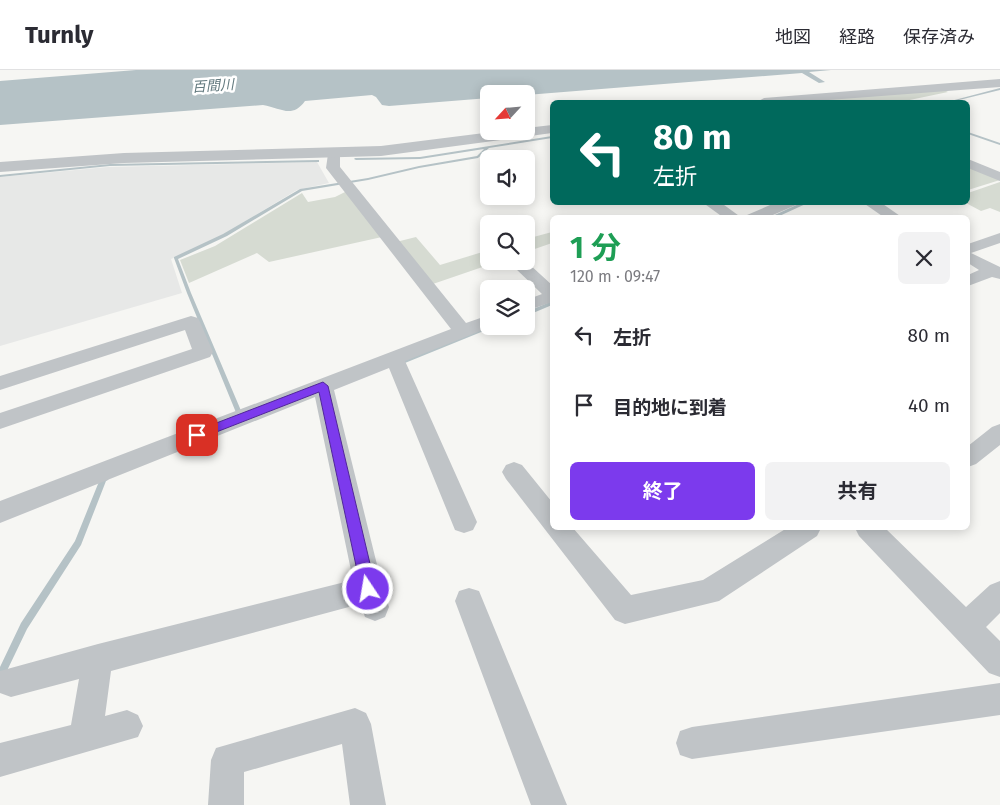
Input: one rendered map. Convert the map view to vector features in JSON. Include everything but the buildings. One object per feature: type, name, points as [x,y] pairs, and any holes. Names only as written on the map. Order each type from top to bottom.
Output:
[{"type":"street","points":[[786,100],[1000,83]]},
{"type":"street","points":[[0,167],[124,158],[334,154],[402,149],[550,130]]},
{"type":"street","points":[[334,154],[333,168],[462,331]]},
{"type":"street","points":[[970,165],[1000,177]]},
{"type":"street","points":[[714,205],[731,215]]},
{"type":"street","points":[[759,205],[769,211]]},
{"type":"street","points":[[759,215],[783,205]]},
{"type":"street","points":[[874,205],[891,215]]},
{"type":"street","points":[[970,248],[1000,238]]},
{"type":"street","points":[[970,258],[997,272]]},
{"type":"street","points":[[525,270],[550,293]]},
{"type":"street","points":[[970,279],[997,272]]},
{"type":"street","points":[[535,302],[550,296]]},
{"type":"street","points":[[0,383],[191,322],[203,352],[0,421]]},
{"type":"street","points":[[0,512],[325,391],[396,363],[480,324]]},
{"type":"street","points":[[396,363],[464,522]]},
{"type":"street","points":[[11,682],[98,659],[372,598],[325,391]]},
{"type":"street","points":[[970,456],[1000,433]]},
{"type":"street","points":[[514,472],[550,517]]},
{"type":"street","points":[[560,530],[625,610],[709,592],[805,530]]},
{"type":"street","points":[[872,530],[1000,662]]},
{"type":"street","points":[[966,627],[1000,594]]},
{"type":"street","points":[[469,601],[550,805]]},
{"type":"street","points":[[85,737],[98,659]]},
{"type":"street","points":[[692,743],[1000,699]]},
{"type":"street","points":[[226,805],[228,760],[355,724],[368,805]]},
{"type":"street","points":[[0,760],[127,726]]},
{"type":"shaded area","points":[[944,90],[948,92],[910,100],[818,99]]},
{"type":"shaded area","points":[[317,162],[329,183],[297,190],[211,242],[171,259],[182,293],[0,346],[0,177],[108,167]]},
{"type":"shaded area","points":[[971,168],[1000,180],[970,189]]},
{"type":"shaded area","points":[[1000,182],[1000,212],[990,208],[981,211],[970,205],[970,192]]},
{"type":"shaded area","points":[[347,191],[382,237],[269,262],[257,253],[189,283],[180,260],[215,246],[302,193],[308,202],[335,197]]},
{"type":"shaded area","points":[[550,233],[550,244],[535,249],[535,237]]},
{"type":"shaded area","points":[[416,237],[440,265],[480,253],[480,268],[430,285],[396,242]]},
{"type":"water","name":"百間川","points":[[136,70],[831,70],[809,72],[825,82],[819,83],[802,73],[535,94],[535,85],[480,85],[480,99],[389,106],[382,105],[372,95],[305,101],[295,110],[291,111],[263,105],[0,125],[0,81]]},
{"type":"waterway","points":[[957,100],[1000,89]]},
{"type":"waterway","points":[[970,134],[1000,144]]},
{"type":"waterway","points":[[356,159],[420,158],[550,137]]},
{"type":"waterway","points":[[239,413],[176,258],[225,235],[301,190],[478,157],[487,148]]},
{"type":"waterway","points":[[0,176],[110,165],[318,161]]},
{"type":"waterway","points":[[777,215],[801,205]]},
{"type":"waterway","points":[[535,310],[550,304]]},
{"type":"waterway","points":[[398,364],[480,332]]},
{"type":"waterway","points":[[0,676],[24,626],[78,543],[103,479],[106,478]]},
{"type":"route","points":[[197,435],[323,386],[327,396],[368,589]]}]
